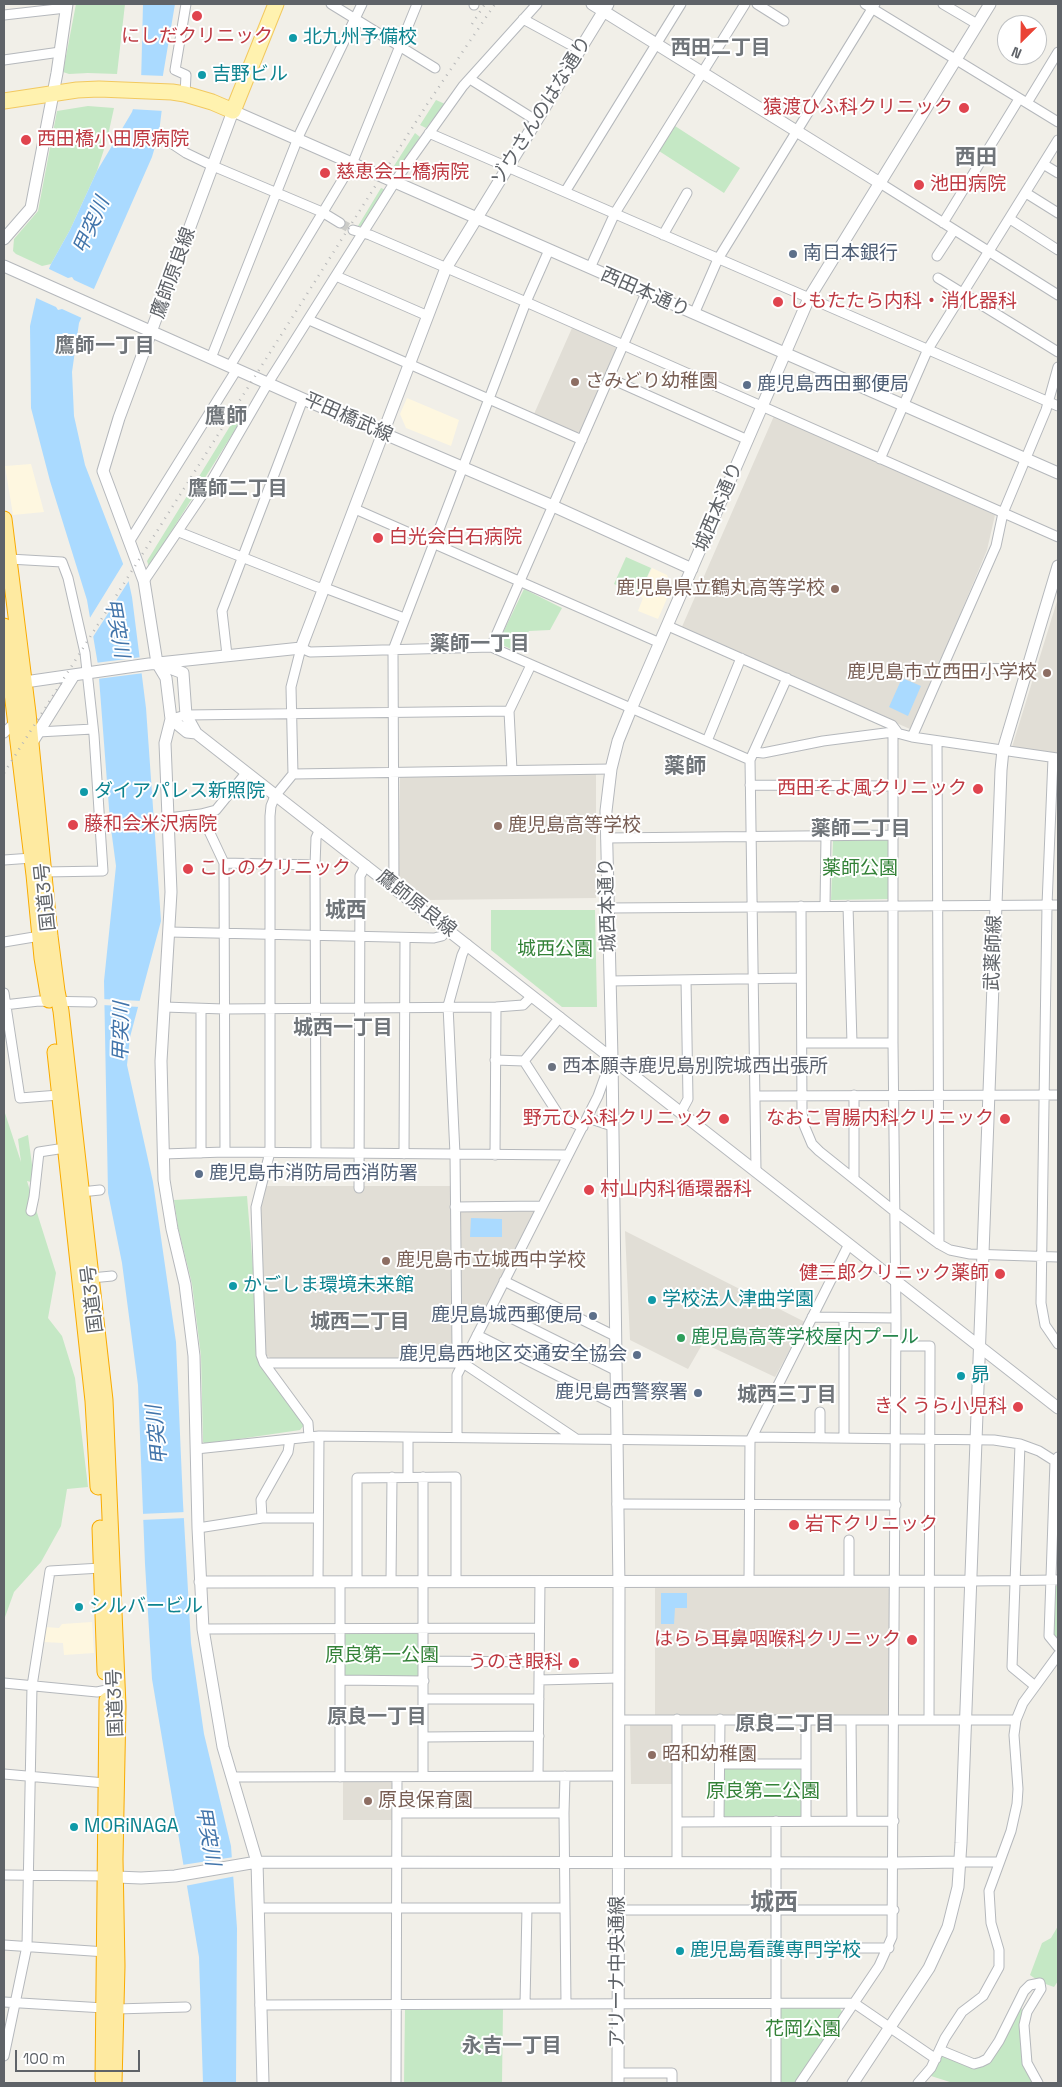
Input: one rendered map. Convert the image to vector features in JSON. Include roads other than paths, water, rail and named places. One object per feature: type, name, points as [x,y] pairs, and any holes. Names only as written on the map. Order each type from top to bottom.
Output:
[{"type":"highway","name":"国道3号","points":[[4,520],[9,559],[16,684]]},
{"type":"highway","name":"国道3号","points":[[4,626],[21,718],[40,936],[54,1001],[81,1192],[105,1400],[111,1689],[108,1706],[106,1783],[110,1876],[110,2009],[103,2083]]},
{"type":"highway","name":"国道3号","points":[[21,718],[35,738],[54,1001],[58,1095],[93,1401],[101,1568],[111,1689],[118,1728],[106,1952],[114,2083]]},
{"type":"main road","points":[[4,101],[53,93],[99,89],[178,93],[212,102],[233,111],[276,4]]},
{"type":"street","points":[[178,93],[186,75],[176,70],[186,4]]},
{"type":"street","points":[[330,4],[435,68]]},
{"type":"street","points":[[211,358],[297,140],[362,4]]},
{"type":"street","points":[[129,542],[352,164],[417,4]]},
{"type":"street","points":[[144,581],[209,485],[268,383],[395,183],[470,79],[537,4]]},
{"type":"street","points":[[592,4],[606,7],[657,44],[1058,295]]},
{"type":"street","points":[[564,192],[681,4]]},
{"type":"street","points":[[590,268],[615,213],[745,4]]},
{"type":"street","points":[[757,4],[784,21]]},
{"type":"street","points":[[943,4],[977,24]]},
{"type":"street","name":"城西本通り","points":[[616,1439],[612,1058],[606,812],[611,769],[618,741],[809,298],[990,4]]},
{"type":"street","points":[[694,314],[718,259],[871,5],[955,60],[1058,122]]},
{"type":"street","points":[[4,15],[66,6],[53,93],[31,208],[4,239]]},
{"type":"street","name":"ゾウさんのはな通り","points":[[301,648],[446,268],[606,7]]},
{"type":"street","points":[[523,19],[580,50]]},
{"type":"street","points":[[4,60],[60,52]]},
{"type":"street","points":[[944,223],[1023,101],[1058,52]]},
{"type":"street","points":[[470,79],[537,121]]},
{"type":"street","name":"西田本通り","points":[[233,111],[646,294],[1058,473]]},
{"type":"street","name":"鷹師原良線","points":[[196,733],[187,732],[171,719],[166,678],[153,663],[144,581],[103,471],[120,418],[233,111]]},
{"type":"street","points":[[429,134],[1058,406]]},
{"type":"street","points":[[880,459],[928,350],[1058,140]]},
{"type":"street","points":[[168,141],[186,153],[213,166],[322,212],[340,222]]},
{"type":"street","points":[[1043,164],[1058,174]]},
{"type":"street","points":[[664,235],[687,193]]},
{"type":"street","points":[[1026,193],[1058,212]]},
{"type":"street","points":[[1010,219],[1058,250]]},
{"type":"street","points":[[353,230],[526,302],[1058,537]]},
{"type":"street","points":[[937,256],[954,230]]},
{"type":"street","points":[[394,888],[393,650],[526,302],[549,250]]},
{"type":"street","name":"平田橋武線","points":[[4,266],[383,434],[553,506],[692,569]]},
{"type":"street","points":[[336,276],[428,316]]},
{"type":"street","points":[[938,278],[1058,352]]},
{"type":"street","points":[[491,647],[646,294]]},
{"type":"street","points":[[309,320],[582,440]]},
{"type":"street","points":[[912,737],[996,546],[1003,513],[1048,402],[1058,367]]},
{"type":"street","points":[[609,378],[748,440]]},
{"type":"street","points":[[227,655],[222,611],[303,399]]},
{"type":"street","points":[[355,509],[660,643]]},
{"type":"street","points":[[178,532],[317,587],[325,588],[404,618]]},
{"type":"street","points":[[9,559],[62,562],[76,613],[89,673],[103,871],[44,872]]},
{"type":"street","name":"武薬師線","points":[[853,2083],[929,1968],[941,1944],[952,1912],[961,1862],[978,1348],[1003,750],[1058,566]]},
{"type":"street","points":[[668,626],[892,725],[896,732],[893,905],[893,1095],[896,1280],[894,1910],[892,1937],[879,1966],[800,2083]]},
{"type":"street","points":[[16,684],[153,663],[301,648],[310,652],[491,647],[707,742],[752,756],[823,741],[896,732],[912,737],[1056,758],[1046,905],[1041,1256],[1042,1315],[1044,1325],[1058,1344]]},
{"type":"street","points":[[301,648],[291,688],[293,774],[275,796],[271,806],[270,1152],[256,1207],[261,1355],[264,1363],[308,1423],[309,1437]]},
{"type":"street","points":[[707,742],[742,658]]},
{"type":"street","points":[[153,663],[182,673],[193,659]]},
{"type":"street","points":[[512,770],[509,711],[531,665]]},
{"type":"street","points":[[943,668],[1027,669]]},
{"type":"street","name":"鷹師原良線","points":[[182,673],[186,715],[196,733],[896,1280],[978,1348],[1058,1408]]},
{"type":"street","points":[[35,738],[74,675]]},
{"type":"street","points":[[756,1171],[753,836],[750,785],[752,756],[787,678]]},
{"type":"street","points":[[263,2083],[259,1908],[252,1863],[217,1714],[203,1628],[198,1528],[194,1356],[185,1284],[172,1229],[164,1180],[161,1061],[171,892],[165,743],[171,719],[186,715],[509,711]]},
{"type":"street","points":[[4,734],[21,718]]},
{"type":"street","points":[[35,738],[94,729]]},
{"type":"street","points":[[937,741],[939,1244]]},
{"type":"street","points":[[293,774],[611,769]]},
{"type":"street","points":[[168,818],[216,810],[246,773]]},
{"type":"street","points":[[750,785],[894,786]]},
{"type":"street","points":[[201,814],[224,863],[225,1152]]},
{"type":"street","points":[[316,1153],[315,865],[316,838],[320,829]]},
{"type":"street","points":[[606,838],[894,835]]},
{"type":"street","points":[[825,906],[826,836]]},
{"type":"street","points":[[4,860],[32,858]]},
{"type":"street","points":[[224,863],[315,865]]},
{"type":"street","points":[[359,1188],[360,876],[366,865]]},
{"type":"street","points":[[608,908],[1058,905]]},
{"type":"street","points":[[801,906],[802,1095],[804,1125],[812,1144],[894,1211],[939,1244],[960,1253],[1058,1257]]},
{"type":"street","points":[[848,906],[852,1043]]},
{"type":"street","points":[[169,932],[361,936],[405,939],[434,938],[442,936],[448,929]]},
{"type":"street","points":[[4,942],[40,936]]},
{"type":"street","points":[[404,1154],[405,939]]},
{"type":"street","points":[[467,944],[462,955],[448,1006],[455,1154],[457,1349],[463,1363],[575,1438]]},
{"type":"street","points":[[610,981],[801,978]]},
{"type":"street","points":[[681,1112],[688,1099],[686,980]]},
{"type":"street","points":[[4,993],[20,1098],[58,1095]]},
{"type":"street","points":[[164,1007],[224,1009],[405,1006],[496,1007],[523,1006],[532,996]]},
{"type":"street","points":[[5,1004],[54,1001],[92,1002]]},
{"type":"street","points":[[495,1155],[496,1007]]},
{"type":"street","points":[[201,1008],[201,1153]]},
{"type":"street","points":[[524,1061],[560,1017]]},
{"type":"street","points":[[802,1043],[893,1043]]},
{"type":"street","points":[[457,1437],[457,1375],[541,1206],[588,1118],[612,1058]]},
{"type":"street","points":[[495,1060],[524,1061]]},
{"type":"street","points":[[524,1061],[560,1116],[583,1127]]},
{"type":"street","points":[[854,1095],[854,1179]]},
{"type":"street","points":[[756,1096],[1058,1095]]},
{"type":"street","points":[[588,1118],[612,1126]]},
{"type":"street","points":[[31,1212],[39,1152],[65,1148]]},
{"type":"street","points":[[163,1154],[270,1152],[568,1155]]},
{"type":"street","points":[[81,1192],[100,1190]]},
{"type":"street","points":[[456,1207],[541,1206]]},
{"type":"street","points":[[749,1580],[752,1439],[849,1244]]},
{"type":"street","points":[[91,1278],[112,1276]]},
{"type":"street","points":[[504,1281],[615,1336]]},
{"type":"street","points":[[491,1308],[615,1370]]},
{"type":"street","points":[[812,1317],[896,1318]]},
{"type":"street","points":[[844,1318],[844,1437]]},
{"type":"street","points":[[477,1335],[616,1405]]},
{"type":"street","points":[[896,1346],[930,1346],[931,1581],[929,1719]]},
{"type":"street","points":[[264,1363],[463,1363]]},
{"type":"street","points":[[820,1412],[820,1437]]},
{"type":"street","points":[[196,1449],[319,1436],[616,1439],[844,1437],[994,1440],[1020,1444],[1057,1460],[1055,1580],[1049,1636],[1058,1647]]},
{"type":"street","points":[[318,1582],[319,1436]]},
{"type":"street","points":[[408,1438],[408,1477]]},
{"type":"street","points":[[262,1518],[261,1500],[288,1452],[290,1439]]},
{"type":"street","name":"アリーナ中央通線","points":[[616,1439],[619,1720],[618,2078]]},
{"type":"street","points":[[1020,1444],[1012,1668],[1035,1686]]},
{"type":"street","points":[[391,1582],[392,1477]]},
{"type":"street","points":[[357,1582],[357,1478],[392,1477],[456,1477],[456,1581]]},
{"type":"street","points":[[423,1776],[424,1477]]},
{"type":"street","points":[[617,1504],[896,1505]]},
{"type":"street","points":[[198,1528],[262,1518],[318,1518]]},
{"type":"street","points":[[849,1581],[850,1540]]},
{"type":"street","points":[[4,2056],[7,2024],[15,2003],[27,1946],[32,1686],[50,1571],[101,1568]]},
{"type":"street","points":[[200,1582],[1055,1580]]},
{"type":"street","points":[[538,1776],[540,1581]]},
{"type":"street","points":[[340,1582],[340,1777]]},
{"type":"street","points":[[203,1628],[540,1628]]},
{"type":"street","points":[[918,2083],[931,2068],[945,2038],[962,2012],[983,1996],[999,1967],[999,1950],[993,1931],[990,1896],[998,1862],[1011,1831],[1017,1804],[1018,1789],[1014,1735],[1016,1720],[1023,1703],[1058,1654]]},
{"type":"street","points":[[424,1662],[539,1662]]},
{"type":"street","points":[[539,1680],[618,1678]]},
{"type":"street","points":[[341,1680],[424,1681]]},
{"type":"street","points":[[4,1682],[97,1692],[111,1689]]},
{"type":"street","points":[[424,1699],[539,1699]]},
{"type":"street","points":[[677,1719],[677,1862]]},
{"type":"street","points":[[719,1822],[720,1719]]},
{"type":"street","points":[[619,1720],[1016,1720]]},
{"type":"street","points":[[806,1720],[806,1821]]},
{"type":"street","points":[[851,1720],[852,1821]]},
{"type":"street","points":[[424,1736],[539,1736]]},
{"type":"street","points":[[720,1764],[806,1764]]},
{"type":"street","points":[[4,1774],[106,1783]]},
{"type":"street","points":[[565,1776],[566,2004]]},
{"type":"street","points":[[232,1777],[618,1776]]},
{"type":"street","points":[[396,2083],[395,1908],[397,1777]]},
{"type":"street","points":[[397,1813],[564,1813]]},
{"type":"street","points":[[776,1821],[776,2083]]},
{"type":"street","points":[[677,1822],[894,1821]]},
{"type":"street","points":[[4,1875],[141,1878],[178,1875],[252,1863],[998,1862]]},
{"type":"street","points":[[259,1908],[565,1908]]},
{"type":"street","points":[[525,2004],[527,1908]]},
{"type":"street","points":[[618,1910],[894,1910]]},
{"type":"street","points":[[4,1945],[106,1952]]},
{"type":"street","points":[[777,1948],[888,1948]]},
{"type":"street","points":[[260,2005],[854,2003],[890,2027],[938,2054],[974,2064],[987,2058],[999,2041],[1024,1991],[1030,1985],[1040,1983],[1040,1989],[1032,2002],[1024,2025],[1027,2063],[1038,2083]]},
{"type":"street","points":[[4,2002],[110,2009],[186,2006]]},
{"type":"street","points":[[618,2078],[672,2073],[672,2083]]},
{"type":"water","name":"甲突川","points":[[143,4],[175,4],[163,75],[159,133],[152,157],[79,323],[72,372],[74,416],[85,465],[127,574],[132,597],[146,708],[161,921],[130,1037],[127,1065],[153,1182],[176,1342],[191,1643],[204,1734],[231,1846],[237,1928],[236,2083],[203,2083],[199,1957],[152,1679],[145,1564],[138,1385],[122,1263],[108,1193],[104,981],[116,866],[110,821],[98,665],[87,600],[50,481],[31,408],[30,326],[36,299],[51,264],[70,230],[97,171],[132,112],[141,84]]},
{"type":"water","points":[[902,678],[921,686],[908,716],[889,707]]},
{"type":"water","points":[[471,1218],[502,1219],[502,1237],[470,1237]]},
{"type":"water","points":[[661,1593],[687,1593],[687,1608],[675,1608],[674,1624],[661,1624]]},
{"type":"tunnel","points":[[340,223],[353,230]]},
{"type":"railway","points":[[472,24],[485,4]]},
{"type":"railway","points":[[4,773],[426,106],[495,4]]},
{"type":"place","name":"にしだクリニック","points":[[197,16]]},
{"type":"place","name":"北九州予備校","points":[[293,38]]},
{"type":"place","name":"吉野ビル","points":[[202,75]]},
{"type":"place","name":"猿渡ひふ科クリニック","points":[[964,108]]},
{"type":"place","name":"西田橋小田原病院","points":[[26,140]]},
{"type":"place","name":"慈恵会土橋病院","points":[[325,173]]},
{"type":"place","name":"池田病院","points":[[919,185]]},
{"type":"place","name":"南日本銀行","points":[[793,254]]},
{"type":"place","name":"しもたたら内科・消化器科","points":[[778,302]]},
{"type":"place","name":"さみどり幼稚園","points":[[575,382]]},
{"type":"place","name":"鹿児島西田郵便局","points":[[747,385]]},
{"type":"place","name":"白光会白石病院","points":[[378,538]]},
{"type":"place","name":"鹿児島県立鶴丸高等学校","points":[[835,589]]},
{"type":"place","name":"鹿児島市立西田小学校","points":[[1047,673]]},
{"type":"place","name":"西田そよ風クリニック","points":[[978,789]]},
{"type":"place","name":"ダイアパレス新照院","points":[[84,792]]},
{"type":"place","name":"藤和会米沢病院","points":[[73,825]]},
{"type":"place","name":"鹿児島高等学校","points":[[498,826]]},
{"type":"place","name":"こしのクリニック","points":[[188,869]]},
{"type":"place","name":"西本願寺鹿児島別院城西出張所","points":[[552,1067]]},
{"type":"place","name":"野元ひふ科クリニック","points":[[724,1119]]},
{"type":"place","name":"なおこ胃腸内科クリニック","points":[[1005,1119]]},
{"type":"place","name":"鹿児島市消防局西消防署","points":[[199,1174]]},
{"type":"place","name":"村山内科循環器科","points":[[589,1190]]},
{"type":"place","name":"鹿児島市立城西中学校","points":[[386,1261]]},
{"type":"place","name":"健三郎クリニック薬師","points":[[1000,1274]]},
{"type":"place","name":"かごしま環境未来館","points":[[233,1286]]},
{"type":"place","name":"学校法人津曲学園","points":[[652,1300]]},
{"type":"place","name":"鹿児島城西郵便局","points":[[593,1316]]},
{"type":"place","name":"鹿児島高等学校屋内プール","points":[[681,1338]]},
{"type":"place","name":"鹿児島西地区交通安全協会","points":[[637,1355]]},
{"type":"place","name":"昴","points":[[961,1376]]},
{"type":"place","name":"鹿児島西警察署","points":[[698,1393]]},
{"type":"place","name":"きくうら小児科","points":[[1018,1407]]},
{"type":"place","name":"岩下クリニック","points":[[794,1525]]},
{"type":"place","name":"シルバービル","points":[[79,1607]]},
{"type":"place","name":"はらら耳鼻咽喉科クリニック","points":[[912,1640]]},
{"type":"place","name":"うのき眼科","points":[[574,1663]]},
{"type":"place","name":"昭和幼稚園","points":[[652,1755]]},
{"type":"place","name":"原良保育園","points":[[368,1801]]},
{"type":"place","name":"MORiNAGA","points":[[74,1827]]},
{"type":"place","name":"鹿児島看護専門学校","points":[[680,1951]]},
{"type":"district","name":"西田二丁目","points":[[721,49]]},
{"type":"district","name":"西田","points":[[976,158]]},
{"type":"district","name":"鷹師一丁目","points":[[105,347]]},
{"type":"district","name":"鷹師","points":[[226,417]]},
{"type":"district","name":"鷹師二丁目","points":[[238,490]]},
{"type":"district","name":"薬師一丁目","points":[[480,645]]},
{"type":"district","name":"薬師","points":[[685,767]]},
{"type":"district","name":"薬師二丁目","points":[[861,830]]},
{"type":"district","name":"城西","points":[[346,911]]},
{"type":"district","name":"城西一丁目","points":[[343,1029]]},
{"type":"district","name":"城西二丁目","points":[[360,1323]]},
{"type":"district","name":"城西三丁目","points":[[787,1396]]},
{"type":"district","name":"原良一丁目","points":[[377,1718]]},
{"type":"district","name":"原良二丁目","points":[[785,1725]]},
{"type":"district","name":"城西","points":[[774,1903]]},
{"type":"district","name":"永吉一丁目","points":[[512,2047]]},
{"type":"park label","name":"薬師公園","points":[[860,869]]},
{"type":"park label","name":"城西公園","points":[[555,950]]},
{"type":"park label","name":"原良第一公園","points":[[382,1656]]},
{"type":"park label","name":"原良第二公園","points":[[763,1792]]},
{"type":"park label","name":"花岡公園","points":[[803,2030]]}]
